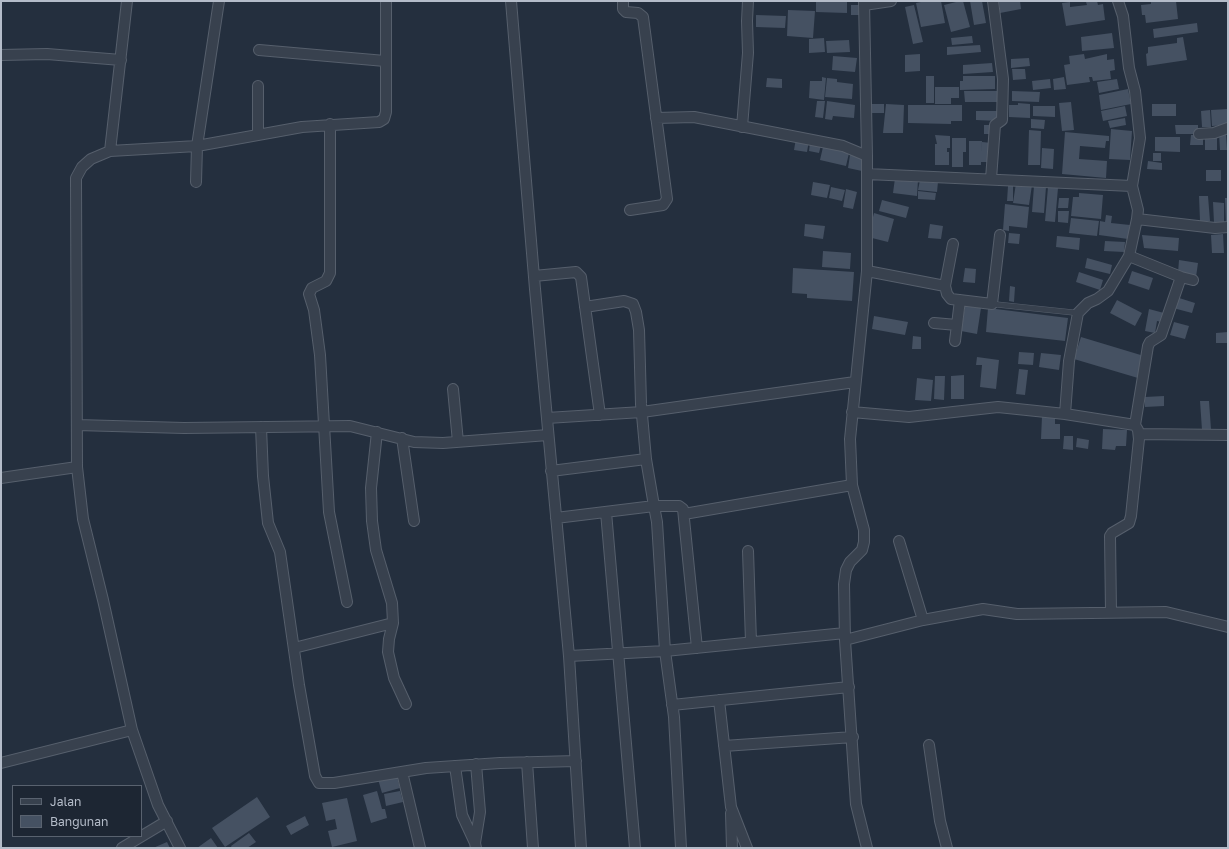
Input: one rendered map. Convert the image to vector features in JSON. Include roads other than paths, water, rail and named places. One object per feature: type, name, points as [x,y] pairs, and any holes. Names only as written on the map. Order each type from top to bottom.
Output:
[{"type":"street","points":[[110,151],[127,1]]},
{"type":"street","points":[[196,182],[197,146],[219,1]]},
{"type":"street","points":[[180,848],[158,805],[132,730],[83,519],[77,467],[76,178],[82,167],[91,159],[110,151],[197,146],[330,124],[378,122],[384,119],[386,112],[386,1]]},
{"type":"street","points":[[511,1],[551,471],[569,656],[581,848]]},
{"type":"street","points":[[622,1],[623,9],[626,12],[638,13],[643,17],[666,203],[663,205],[630,210]]},
{"type":"street","points":[[742,127],[748,53],[748,1]]},
{"type":"street","points":[[867,848],[856,804],[853,737],[845,637],[844,584],[846,570],[850,562],[862,550],[864,542],[864,530],[852,485],[850,439],[867,270],[867,156],[864,3],[891,1]]},
{"type":"street","points":[[991,178],[995,125],[1002,120],[1003,79],[993,1]]},
{"type":"street","points":[[1065,414],[1069,361],[1078,313],[1088,303],[1097,299],[1108,291],[1129,256],[1137,219],[1138,210],[1132,186],[1140,138],[1134,91],[1129,68],[1123,16],[1118,1]]},
{"type":"street","points":[[258,50],[385,61]]},
{"type":"street","points":[[1,55],[47,54],[121,60]]},
{"type":"street","points":[[258,86],[258,136]]},
{"type":"street","points":[[656,118],[694,117],[843,146],[867,156]]},
{"type":"street","points":[[330,124],[330,273],[326,281],[312,288],[309,294],[314,310],[320,355],[329,512],[347,602]]},
{"type":"street","points":[[1199,134],[1214,133],[1228,128]]},
{"type":"street","points":[[866,174],[991,178],[1132,186]]},
{"type":"street","points":[[1137,219],[1215,228],[1228,227]]},
{"type":"street","points":[[953,244],[945,286],[947,294],[950,298],[992,304],[1000,235]]},
{"type":"street","points":[[1129,256],[1180,277],[1193,280]]},
{"type":"street","points":[[867,270],[945,286]]},
{"type":"street","points":[[534,276],[576,272],[581,277],[600,415]]},
{"type":"street","points":[[1111,612],[1110,536],[1112,533],[1129,523],[1131,516],[1137,429],[1148,346],[1150,342],[1161,335],[1180,277]]},
{"type":"street","points":[[955,341],[960,300]]},
{"type":"street","points":[[585,308],[624,301],[633,304],[639,330],[642,412],[646,459],[657,522],[665,651],[672,705],[680,848]]},
{"type":"street","points":[[934,323],[957,325]]},
{"type":"street","points":[[547,418],[642,412],[855,382]]},
{"type":"street","points":[[453,389],[458,442]]},
{"type":"street","points":[[852,412],[909,417],[998,408],[1065,414],[1137,429],[1228,436]]},
{"type":"street","points":[[77,425],[261,427],[350,426],[414,442],[458,442],[548,434]]},
{"type":"street","points":[[261,427],[263,476],[268,523],[280,552],[315,776],[319,783],[334,783],[402,772],[476,764],[576,761]]},
{"type":"street","points":[[378,432],[371,488],[372,521],[376,550],[392,603],[392,623],[388,652],[394,678],[406,704]]},
{"type":"street","points":[[402,438],[414,521]]},
{"type":"street","points":[[551,471],[646,459]]},
{"type":"street","points":[[1,478],[77,467]]},
{"type":"street","points":[[684,514],[852,485]]},
{"type":"street","points":[[556,518],[654,506],[679,506],[683,508],[697,648]]},
{"type":"street","points":[[606,512],[619,653],[634,848]]},
{"type":"street","points":[[899,541],[923,620]]},
{"type":"street","points":[[748,551],[751,642]]},
{"type":"street","points":[[569,656],[665,651],[751,642],[845,637],[983,609],[1017,614],[1166,612],[1228,627]]},
{"type":"street","points":[[294,648],[392,623]]},
{"type":"street","points":[[672,705],[849,687]]},
{"type":"street","points":[[719,700],[731,807],[732,848]]},
{"type":"street","points":[[1,763],[132,730]]},
{"type":"street","points":[[724,746],[853,737]]},
{"type":"street","points":[[928,744],[940,821],[947,848]]},
{"type":"street","points":[[527,762],[533,848]]},
{"type":"street","points":[[476,764],[480,812],[476,845]]},
{"type":"street","points":[[455,766],[462,815],[476,845]]},
{"type":"street","points":[[402,772],[420,848]]},
{"type":"street","points":[[731,807],[747,848]]},
{"type":"street","points":[[142,836],[166,821]]},
{"type":"street","points":[[122,848],[140,837]]},
{"type":"lane","points":[[992,304],[1078,313]]}]
